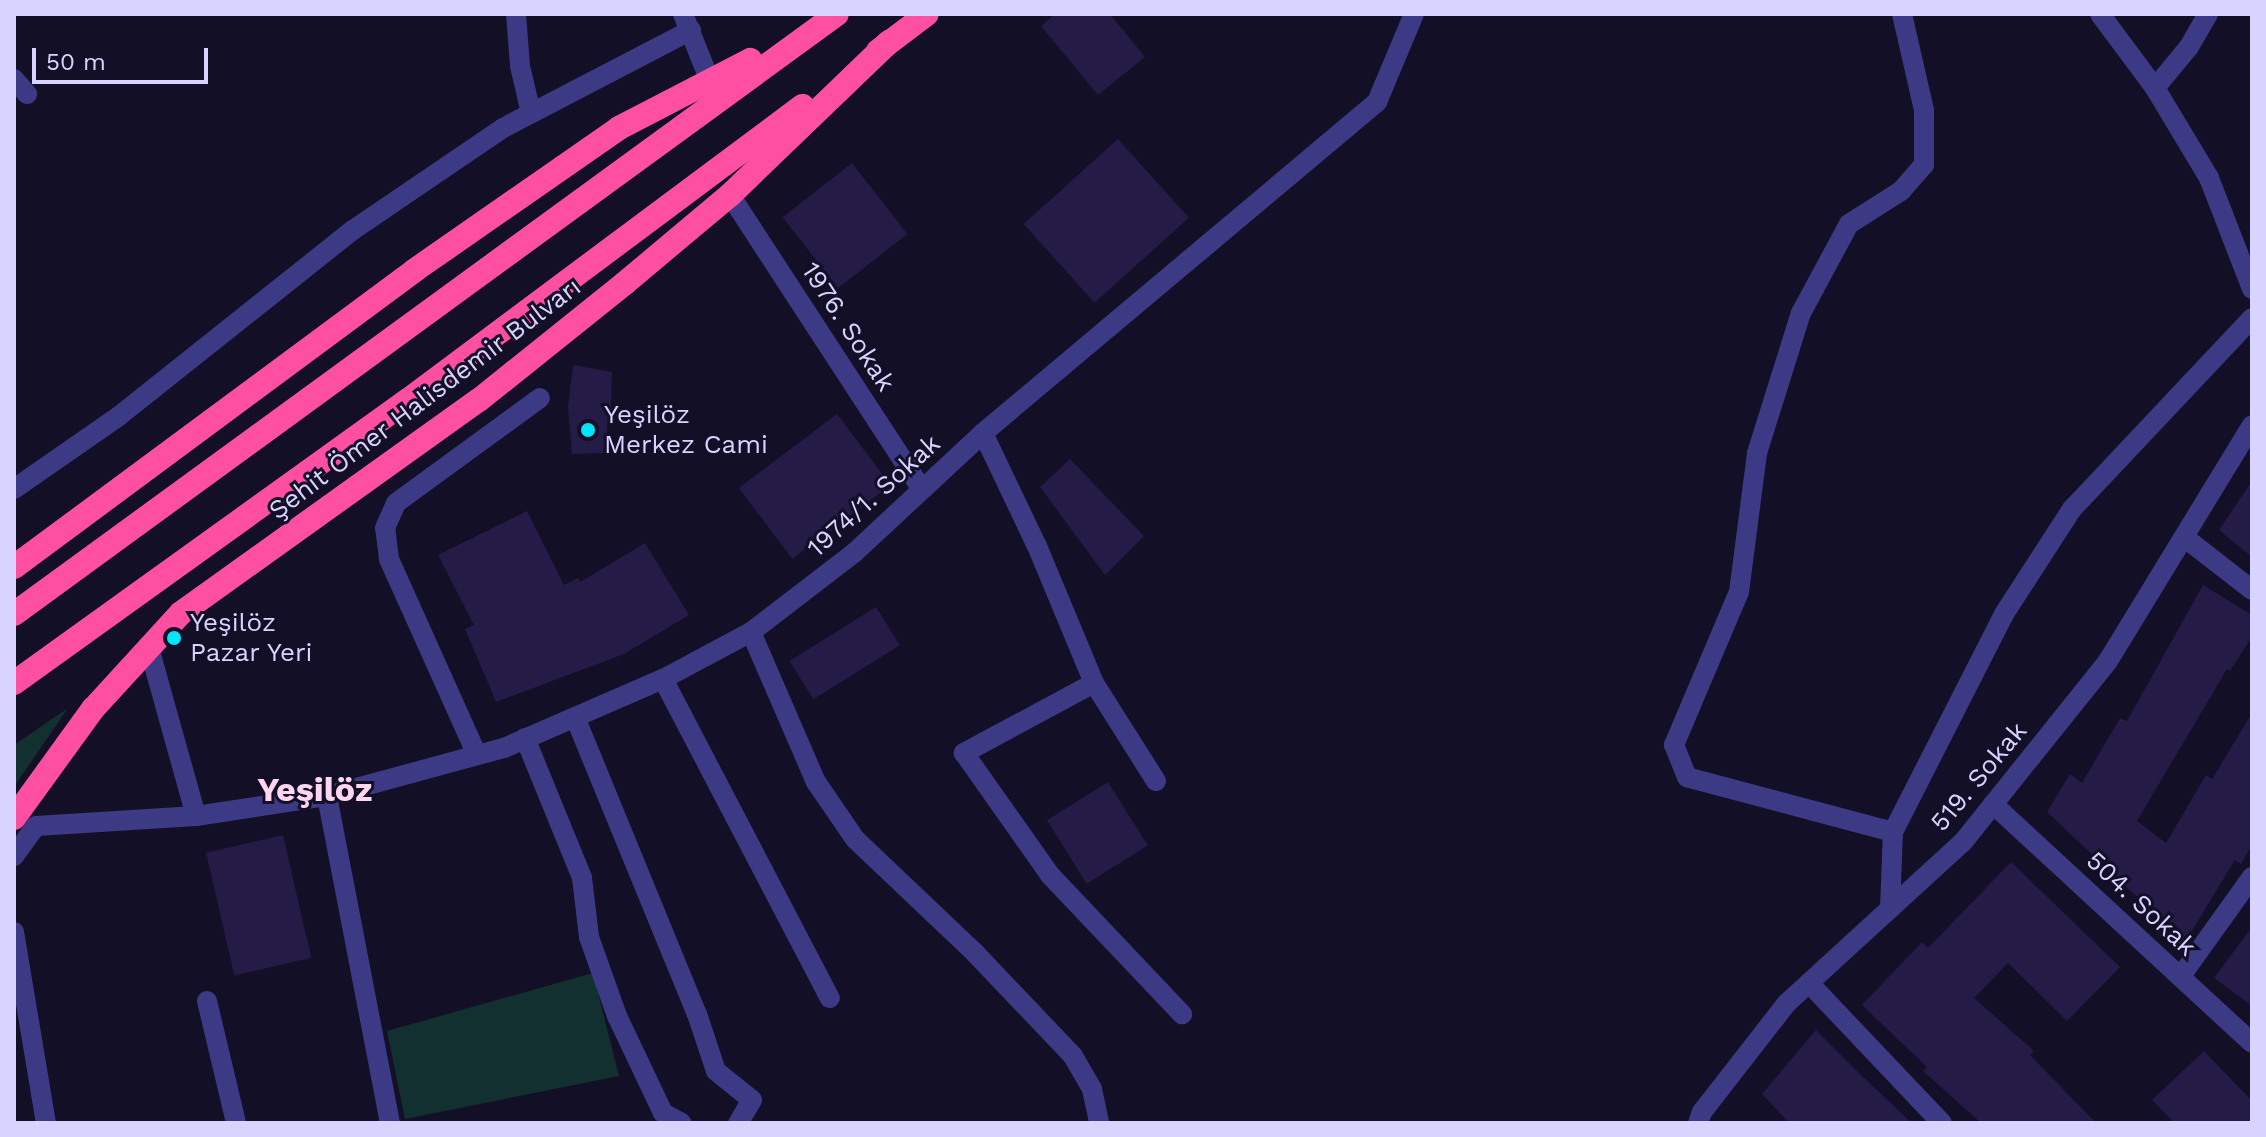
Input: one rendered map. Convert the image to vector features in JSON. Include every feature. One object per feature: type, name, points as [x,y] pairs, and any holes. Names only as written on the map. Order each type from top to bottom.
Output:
[{"type":"highway","name":"Şehit Ömer Halisdemir Bulvarı","points":[[14,683],[158,582],[927,14]]},
{"type":"highway","points":[[14,567],[428,261],[619,128],[832,18]]},
{"type":"highway","points":[[14,614],[832,18]]},
{"type":"highway","name":"Şehit Ömer Halisdemir Bulvarı","points":[[14,818],[93,709],[181,613],[479,400],[730,195],[889,42]]},
{"type":"street","points":[[516,14],[520,66],[531,113]]},
{"type":"street","points":[[1893,832],[1687,777],[1674,745],[1739,592],[1757,453],[1801,313],[1849,224],[1901,191],[1924,165],[1924,110],[1902,14]]},
{"type":"street","points":[[2100,14],[2155,88],[2209,178],[2252,289]]},
{"type":"street","points":[[2155,88],[2188,48],[2208,14]]},
{"type":"street","name":"1974/1. Sokak","points":[[14,856],[36,826],[196,816],[327,796],[477,755],[525,738],[663,679],[751,632],[854,553],[983,433],[1377,102],[1405,18]]},
{"type":"street","points":[[14,489],[119,416],[353,230],[503,128],[687,22],[710,81]]},
{"type":"street","name":"1976. Sokak","points":[[730,195],[922,489]]},
{"type":"street","points":[[1890,909],[1893,832],[2004,614],[2072,509],[2252,318]]},
{"type":"street","points":[[477,755],[389,559],[385,528],[396,503],[540,398]]},
{"type":"street","name":"519. Sokak","points":[[1698,1123],[1702,1112],[1787,1003],[1963,842],[2108,661],[2252,425]]},
{"type":"street","points":[[983,433],[1037,546],[1094,683],[1156,781]]},
{"type":"street","points":[[2184,537],[2252,590]]},
{"type":"street","points":[[751,632],[816,782],[855,839],[975,953],[1073,1056],[1092,1089],[1099,1123]]},
{"type":"street","points":[[149,648],[196,816]]},
{"type":"street","points":[[663,679],[830,998]]},
{"type":"street","points":[[1094,683],[964,753],[1050,875],[1182,1014]]},
{"type":"street","points":[[575,717],[697,1014],[716,1071],[752,1100],[738,1123]]},
{"type":"street","points":[[525,738],[582,878],[589,937],[617,1016],[663,1113],[682,1123]]},
{"type":"street","points":[[327,796],[390,1123]]},
{"type":"street","name":"504. Sokak","points":[[1993,804],[2252,1043]]},
{"type":"street","points":[[2181,976],[2252,877]]},
{"type":"street","points":[[14,932],[46,1123]]},
{"type":"street","points":[[1809,983],[1942,1123]]},
{"type":"street","points":[[207,1001],[236,1123]]},
{"type":"green space","points":[[68,708],[14,787],[14,745]]},
{"type":"green space","points":[[593,973],[619,1076],[405,1119],[387,1031]]},
{"type":"building","points":[[1055,14],[1110,14],[1145,57],[1098,95],[1041,26]]},
{"type":"building","points":[[1118,139],[1189,218],[1095,303],[1024,224]]},
{"type":"building","points":[[852,163],[907,234],[838,288],[783,217]]},
{"type":"building","name":"Yeşilöz Merkez Cami","points":[[573,365],[612,372],[611,405],[603,453],[572,454],[568,407]]},
{"type":"building","points":[[837,414],[891,485],[792,559],[739,488]]},
{"type":"building","points":[[1070,459],[1144,536],[1105,575],[1040,487]]},
{"type":"building","points":[[2252,481],[2252,557],[2219,530]]},
{"type":"building","points":[[527,511],[564,585],[578,578],[580,582],[645,543],[689,615],[624,654],[496,702],[465,629],[474,625],[438,555]]},
{"type":"building","points":[[2203,585],[2252,615],[2252,637],[2230,671],[2227,669],[2137,821],[2166,843],[2206,775],[2212,779],[2252,713],[2252,845],[2241,864],[2235,860],[2185,942],[2047,812],[2070,774],[2082,783],[2120,718],[2127,721]]},
{"type":"building","points":[[876,607],[900,645],[813,699],[789,661]]},
{"type":"building","points":[[1108,782],[1148,846],[1087,884],[1047,820]]},
{"type":"building","points":[[283,835],[311,958],[234,976],[206,853]]},
{"type":"building","points":[[2011,862],[2120,967],[2067,1021],[2008,963],[1974,998],[2034,1051],[2030,1055],[2096,1123],[1981,1123],[1923,1071],[1927,1067],[1862,1005],[1922,942],[1928,948]]},
{"type":"building","points":[[2252,927],[2252,1006],[2214,978]]},
{"type":"building","points":[[1816,1030],[1912,1123],[1789,1123],[1762,1094]]},
{"type":"building","points":[[2204,1051],[2252,1101],[2252,1123],[2174,1123],[2152,1100]]},
{"type":"place","name":"Yeşilöz Merkez Cami","points":[[588,430]]},
{"type":"place","name":"Yeşilöz Pazar Yeri","points":[[174,638]]},
{"type":"district","name":"Yeşilöz","points":[[315,790]]}]
